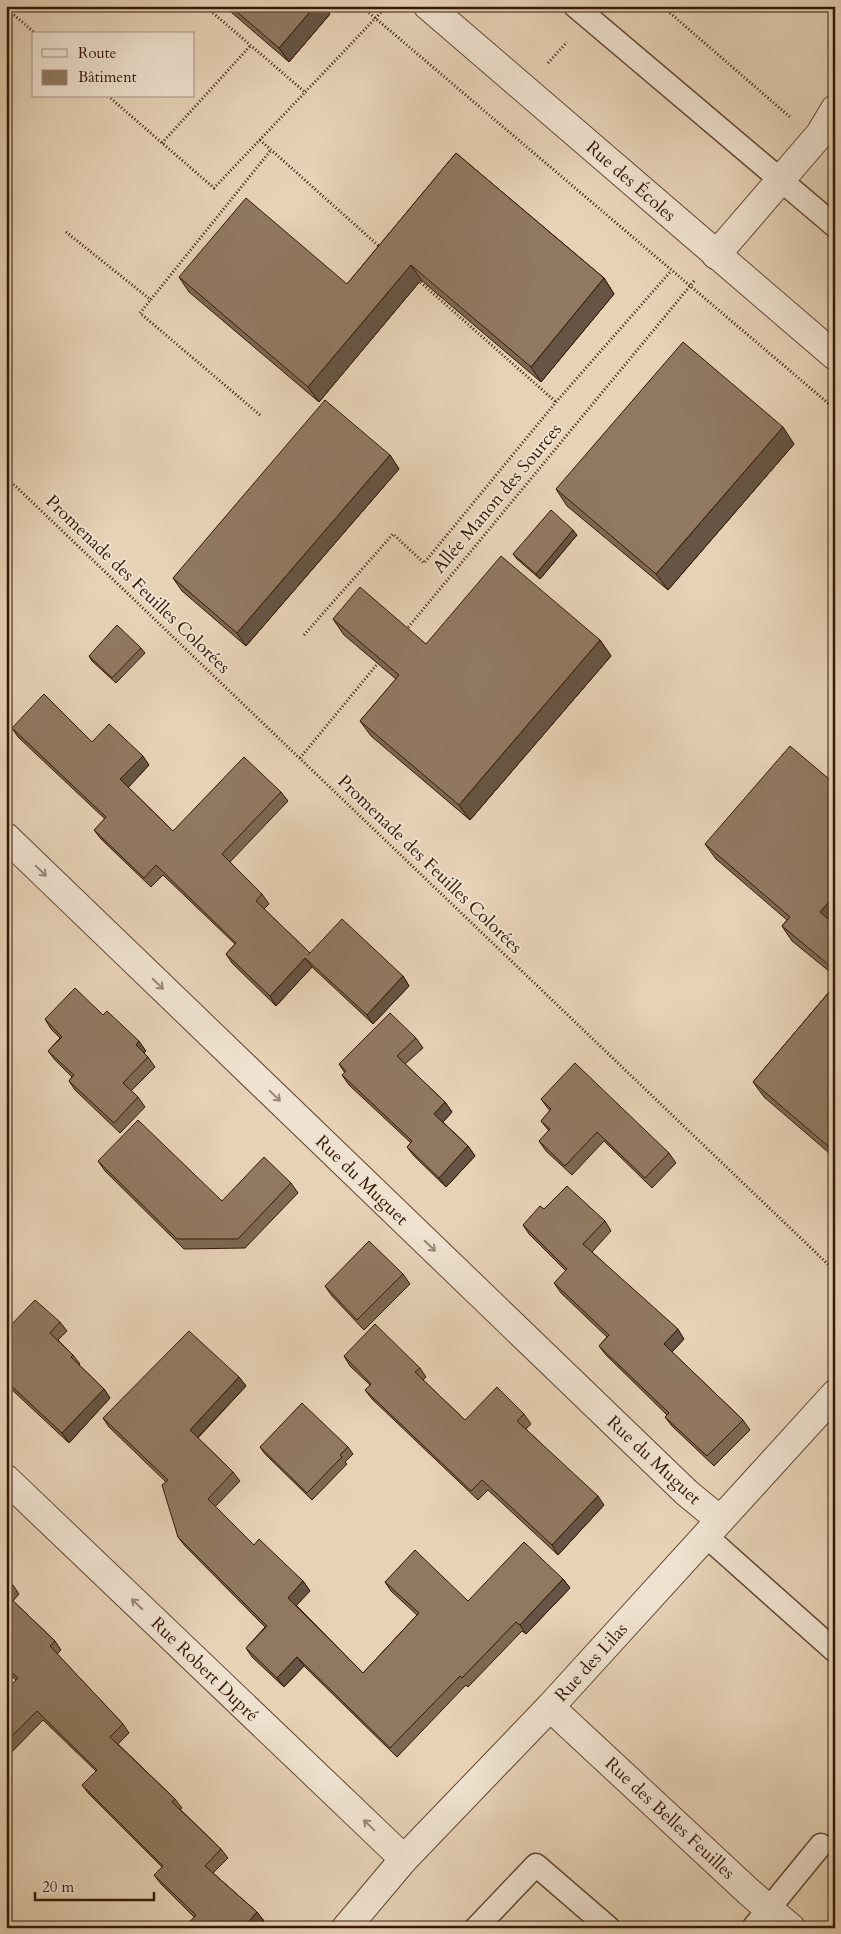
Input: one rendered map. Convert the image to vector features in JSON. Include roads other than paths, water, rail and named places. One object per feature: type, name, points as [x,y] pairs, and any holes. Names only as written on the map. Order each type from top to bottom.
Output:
[{"type":"street","name":"Rue des Écoles","points":[[428,6],[835,356]]},
{"type":"street","points":[[716,254],[816,140],[835,108]]},
{"type":"street","name":"Rue du Muguet","points":[[6,837],[672,1479],[713,1528]]},
{"type":"street","name":"Rue des Lilas","points":[[346,1928],[404,1859],[550,1706],[835,1394]]},
{"type":"street","name":"Rue Robert Dupré","points":[[6,1479],[404,1859]]},
{"type":"street","name":"Rue des Belles Feuilles","points":[[550,1706],[761,1919],[791,1928]]},
{"type":"lane","points":[[582,12],[835,226]]},
{"type":"lane","points":[[713,1528],[835,1651]]},
{"type":"lane","points":[[761,1919],[821,1845]]},
{"type":"lane","points":[[476,1928],[536,1865],[609,1928]]}]
